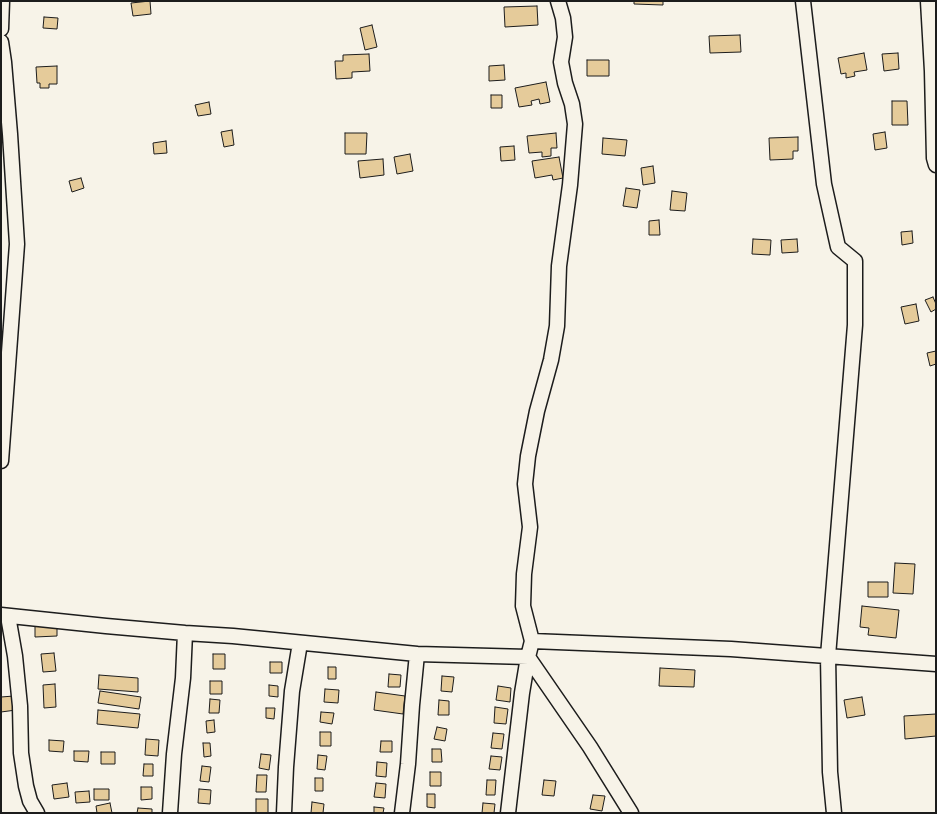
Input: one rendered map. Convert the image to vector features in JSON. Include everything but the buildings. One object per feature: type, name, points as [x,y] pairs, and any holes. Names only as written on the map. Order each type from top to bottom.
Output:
[{"type":"street","points":[[1,29],[3,1]]},
{"type":"street","points":[[508,813],[519,716],[528,657],[532,641],[523,606],[524,574],[530,527],[525,484],[528,456],[537,411],[551,360],[557,326],[559,266],[570,185],[575,124],[572,104],[565,83],[561,62],[565,37],[564,18],[558,1]]},
{"type":"street","points":[[803,1],[824,184],[838,246],[855,262],[855,326],[828,656],[830,772],[834,813]]},
{"type":"street","points":[[928,1],[932,70],[934,158],[936,165]]},
{"type":"street","points":[[1,42],[9,118],[8,205],[17,244],[1,461]]},
{"type":"street","points":[[37,813],[30,801],[25,779],[21,754],[19,699],[15,656],[4,615],[417,654],[528,657]]},
{"type":"street","points":[[170,813],[174,754],[183,678],[185,633]]},
{"type":"street","points":[[532,641],[731,649],[936,664]]},
{"type":"street","points":[[284,813],[292,691],[300,643]]},
{"type":"street","points":[[402,813],[408,764],[417,654]]},
{"type":"street","points":[[528,657],[590,747],[631,813]]}]
